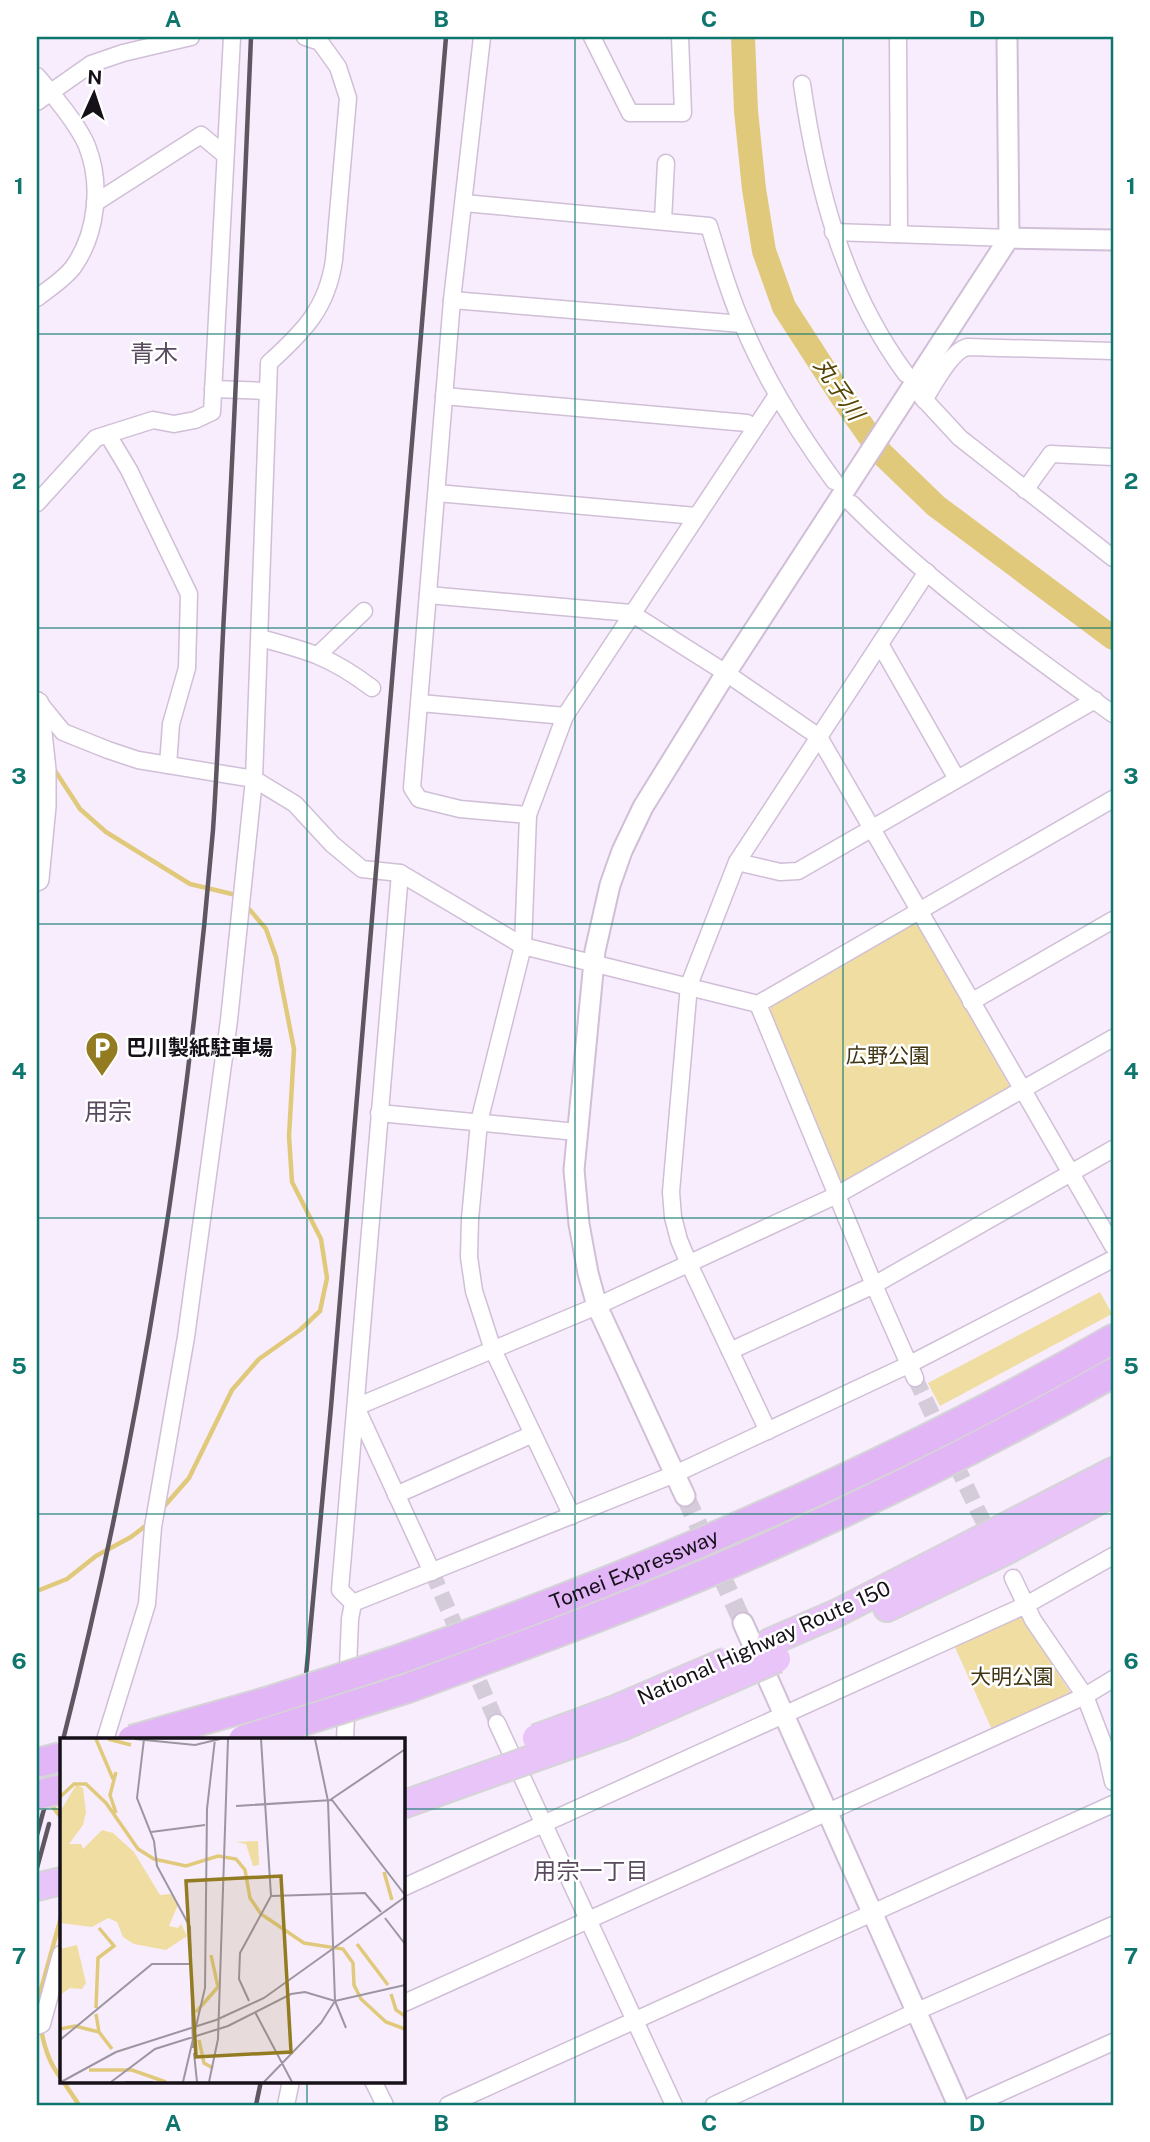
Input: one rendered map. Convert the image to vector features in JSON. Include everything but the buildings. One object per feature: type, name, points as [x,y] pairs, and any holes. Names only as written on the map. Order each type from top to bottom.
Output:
[{"type":"highway","name":"Tomei Expressway","points":[[139,1738],[266,1702],[394,1661],[577,1594],[747,1523],[945,1431],[1113,1339]]},
{"type":"highway","name":"Tomei Expressway","points":[[249,1738],[408,1688],[569,1629],[724,1566],[946,1462],[1113,1373]]},
{"type":"highway","name":"National Highway Route 150","points":[[404,1804],[624,1726],[1113,1471]]},
{"type":"highway","name":"National Highway Route 150","points":[[404,1786],[774,1650],[1004,1552],[1113,1493]]},
{"type":"highway","points":[[37,1763],[60,1757]]},
{"type":"highway","points":[[37,1795],[60,1789]]},
{"type":"highway","points":[[37,1887],[60,1881]]},
{"type":"highway","points":[[37,1904],[60,1898]]},
{"type":"main road","points":[[37,702],[44,769],[44,806],[37,878]]},
{"type":"street","points":[[37,102],[91,64],[155,41],[191,37]]},
{"type":"street","points":[[37,503],[96,439],[153,420],[174,424],[195,420],[212,412],[232,37]]},
{"type":"street","points":[[481,37],[452,300],[412,788],[419,799],[460,808],[528,815]]},
{"type":"street","points":[[592,37],[630,113],[682,113],[680,37]]},
{"type":"street","points":[[898,37],[899,234]]},
{"type":"street","points":[[685,1496],[597,1306],[588,1273],[576,1201],[574,1171],[577,1132],[594,962],[602,913],[621,851],[643,807],[726,673],[1009,238],[1007,37]]},
{"type":"street","points":[[106,1738],[148,1604],[153,1527],[185,1347],[219,1100],[254,779],[269,363],[296,339],[315,317],[331,278],[348,98],[338,67],[317,38]]},
{"type":"street","points":[[37,76],[51,91],[87,145],[94,169],[95,203],[89,234],[73,267],[37,298]]},
{"type":"street","points":[[802,84],[808,128],[833,232],[861,302],[906,374]]},
{"type":"street","points":[[95,203],[201,135],[225,155]]},
{"type":"street","points":[[663,220],[666,163]]},
{"type":"street","points":[[464,204],[709,226],[742,324],[777,395],[804,441],[834,481]]},
{"type":"street","points":[[833,232],[1113,240]]},
{"type":"street","points":[[452,300],[742,324]]},
{"type":"street","points":[[1111,556],[960,438],[923,399],[951,360],[961,349],[967,347],[1113,351]]},
{"type":"street","points":[[213,389],[267,391]]},
{"type":"street","points":[[572,1516],[493,1350],[474,1290],[469,1257],[479,1122],[523,946],[528,815],[565,716],[777,395]]},
{"type":"street","points":[[444,396],[747,423],[755,428]]},
{"type":"street","points":[[108,435],[129,470],[189,594],[187,668],[171,724],[168,765]]},
{"type":"street","points":[[1025,490],[1051,454],[1113,457]]},
{"type":"street","points":[[437,493],[696,516]]},
{"type":"street","points":[[852,504],[881,534],[927,572],[1018,645],[1113,714]]},
{"type":"street","points":[[768,1431],[689,1264],[673,1217],[671,1182],[690,985],[737,862],[927,572]]},
{"type":"street","points":[[428,595],[631,613],[726,673],[819,737],[1113,1246]]},
{"type":"street","points":[[318,654],[364,611]]},
{"type":"street","points":[[260,638],[318,654],[344,666],[373,688]]},
{"type":"street","points":[[880,643],[957,779]]},
{"type":"street","points":[[737,862],[780,873],[798,871],[872,826],[1095,701]]},
{"type":"street","points":[[37,702],[63,732],[138,760],[254,779],[295,804],[332,844],[362,869],[400,873],[523,946],[690,985],[758,1004],[1113,799]]},
{"type":"street","points":[[420,703],[565,716]]},
{"type":"street","points":[[353,1603],[341,1590],[400,873]]},
{"type":"street","points":[[971,1002],[1113,920]]},
{"type":"street","points":[[758,1004],[911,1371]]},
{"type":"street","points":[[356,1407],[597,1306],[836,1195],[1113,1038]]},
{"type":"street","points":[[379,1114],[577,1132]]},
{"type":"street","points":[[730,1351],[874,1285],[1113,1149]]},
{"type":"street","points":[[353,1603],[675,1474],[768,1431],[911,1371],[1113,1259]]},
{"type":"street","points":[[356,1407],[432,1572]]},
{"type":"street","points":[[396,1495],[533,1434]]},
{"type":"street","points":[[404,1887],[1026,1605],[1113,1556]]},
{"type":"street","points":[[1013,1578],[1033,1620],[1085,1696],[1106,1751],[1113,1782]]},
{"type":"street","points":[[345,1738],[353,1603]]},
{"type":"street","points":[[743,1623],[958,2105]]},
{"type":"street","points":[[404,2003],[1085,1696],[1113,1679]]},
{"type":"street","points":[[497,1723],[674,2105]]},
{"type":"street","points":[[448,2105],[1113,1804]]},
{"type":"street","points":[[714,2105],[915,2012],[1113,1925]]},
{"type":"street","points":[[37,2026],[41,2024],[60,1958]]},
{"type":"street","points":[[973,2105],[1113,2042]]},
{"type":"street","points":[[286,2105],[291,2082]]},
{"type":"street","points":[[373,2082],[384,2105]]},
{"type":"green space","name":"広野公園","points":[[911,924],[919,926],[1010,1087],[1007,1094],[847,1184],[842,1183],[770,1010],[772,1003]]},
{"type":"green space","points":[[1100,1292],[1112,1314],[940,1406],[928,1383]]},
{"type":"green space","name":"大明公園","points":[[1021,1616],[1072,1695],[993,1732],[954,1645]]},
{"type":"waterway","name":"丸子川","points":[[743,37],[746,111],[754,189],[764,251],[784,307],[882,454],[936,506],[1113,638]]},
{"type":"waterway","points":[[52,766],[80,809],[106,832],[190,884],[232,894]]},
{"type":"waterway","points":[[161,1510],[189,1478],[232,1390],[259,1359],[300,1330],[320,1311],[327,1278],[321,1239],[292,1182],[289,1136],[294,1049],[276,957],[266,929],[250,910]]},
{"type":"waterway","points":[[37,1591],[67,1579],[96,1556],[131,1537],[148,1524]]},
{"type":"waterway","points":[[50,1803],[60,1816]]},
{"type":"waterway","points":[[37,2004],[60,1921]]},
{"type":"waterway","points":[[41,2029],[48,2055],[60,2076]]},
{"type":"waterway","points":[[64,2082],[79,2105]]},
{"type":"tunnel","points":[[915,1378],[1013,1578]]},
{"type":"tunnel","points":[[685,1496],[743,1623]]},
{"type":"tunnel","points":[[432,1572],[497,1723]]},
{"type":"railway","points":[[63,1738],[115,1515],[157,1288],[202,945],[216,776],[251,37]]},
{"type":"railway","points":[[300,1738],[331,1407],[446,37]]},
{"type":"railway","points":[[37,1835],[60,1750]]},
{"type":"railway","points":[[37,1868],[49,1824]]},
{"type":"railway","points":[[256,2105],[261,2082]]},
{"type":"place","name":"巴川製紙駐車場","points":[[102,1078]]},
{"type":"district","name":"青木","points":[[154,354]]},
{"type":"district","name":"用宗","points":[[108,1112]]},
{"type":"district","name":"用宗一丁目","points":[[591,1871]]}]
